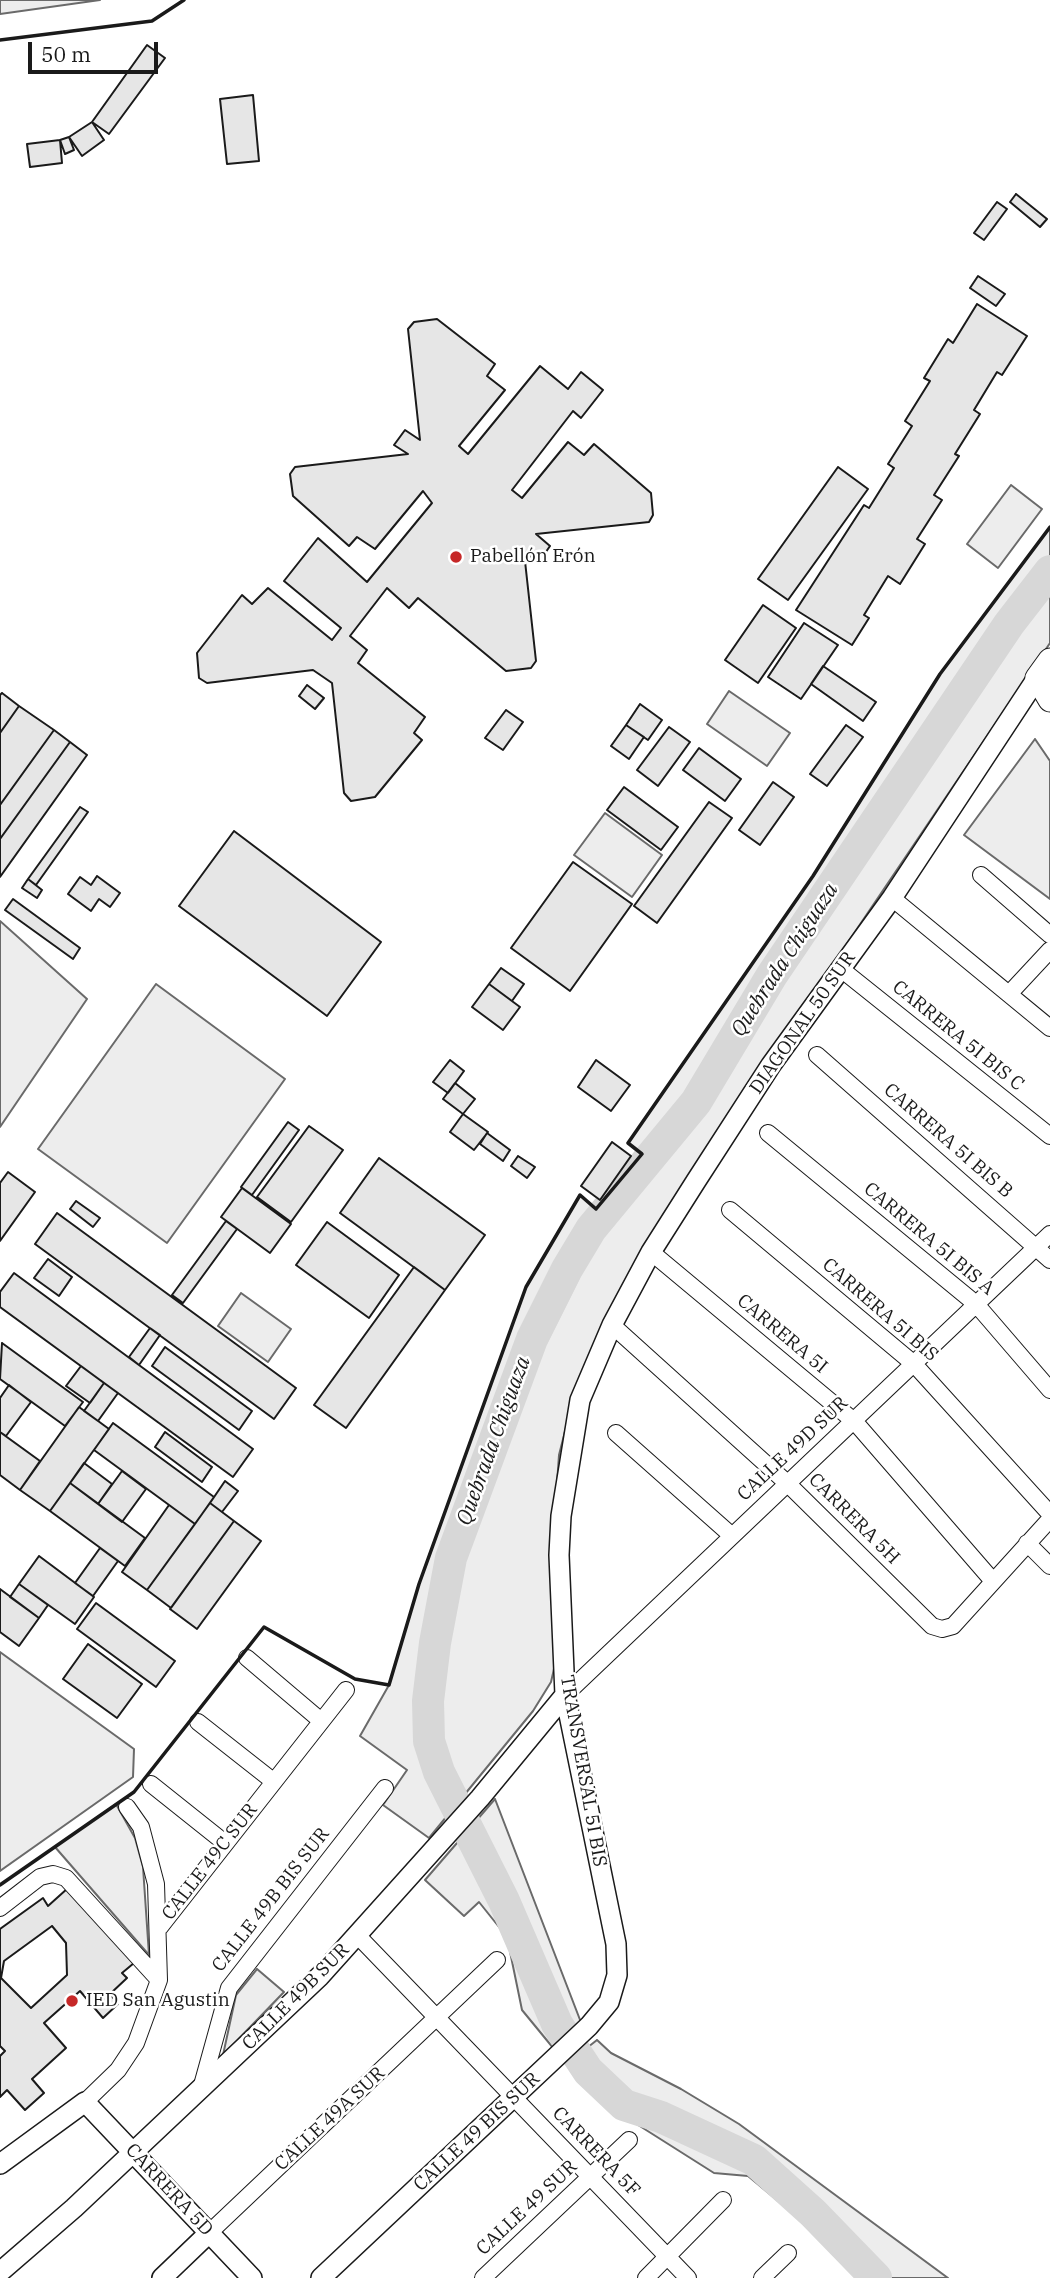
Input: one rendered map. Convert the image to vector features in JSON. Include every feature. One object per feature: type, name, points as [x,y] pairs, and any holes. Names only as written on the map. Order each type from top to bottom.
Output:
[{"type":"main road","points":[[1043,669],[1050,700]]},
{"type":"street","name":"DIAGONAL 50 SUR","points":[[580,1400],[612,1325],[651,1252],[771,1065],[892,898],[1043,669]]},
{"type":"street","points":[[981,875],[1050,935]]},
{"type":"street","points":[[892,898],[1050,1028]]},
{"type":"street","points":[[1009,994],[1050,950]]},
{"type":"street","name":"CARRERA 5I BIS C","points":[[841,969],[1050,1136]]},
{"type":"street","name":"CARRERA 5I BIS B","points":[[817,1055],[1050,1260]]},
{"type":"street","name":"CARRERA 5I BIS A","points":[[768,1133],[976,1304],[1050,1390]]},
{"type":"street","name":"CARRERA 5I BIS","points":[[730,1210],[915,1364],[1050,1514]]},
{"type":"street","name":"CALLE 49D SUR","points":[[565,1695],[1050,1234]]},
{"type":"street","name":"CARRERA 5I","points":[[651,1252],[855,1422],[992,1580]]},
{"type":"street","name":"CARRERA 5H","points":[[612,1325],[787,1483],[932,1626],[942,1629],[953,1626],[992,1580]]},
{"type":"street","name":"TRANSVERSAL 5I BIS","points":[[580,1400],[561,1516],[559,1555],[565,1695],[616,1944],[617,1975]]},
{"type":"street","points":[[616,1433],[731,1535]]},
{"type":"street","points":[[992,1580],[1050,1519]]},
{"type":"street","points":[[1027,1543],[1050,1566]]},
{"type":"street","points":[[247,1658],[320,1720]]},
{"type":"street","name":"CALLE 49C SUR","points":[[0,2164],[85,2102],[118,2070],[136,2043],[159,1980],[160,1927],[346,1690]]},
{"type":"street","name":"CALLE 49B SUR","points":[[0,2272],[133,2153],[296,2000],[480,1798],[565,1695]]},
{"type":"street","points":[[198,1722],[273,1781]]},
{"type":"street","points":[[151,1784],[225,1843]]},
{"type":"street","name":"CALLE 49B BIS SUR","points":[[201,2090],[229,1987],[385,1788]]},
{"type":"street","points":[[127,1807],[141,1827],[150,1853],[160,1927]]},
{"type":"street","points":[[0,1908],[40,1877],[53,1874],[66,1878],[159,1980]]},
{"type":"street","name":"CARRERA 5F","points":[[357,1935],[688,2278]]},
{"type":"street","name":"CALLE 49A SUR","points":[[162,2278],[497,1960]]},
{"type":"street","name":"CALLE 49 BIS SUR","points":[[321,2278],[589,2026],[609,2003],[617,1975]]},
{"type":"street","name":"CARRERA 5D","points":[[85,2102],[252,2278]]},
{"type":"street","name":"CALLE 49 SUR","points":[[483,2278],[629,2140]]},
{"type":"street","points":[[646,2278],[723,2200]]},
{"type":"street","points":[[764,2277],[788,2253]]},
{"type":"shaded area","points":[[0,0],[100,0],[0,14]]},
{"type":"shaded area","points":[[1011,485],[1042,509],[998,568],[967,544]]},
{"type":"shaded area","points":[[1050,527],[1050,643],[813,994],[577,1384],[559,1455],[554,1527],[556,1660],[551,1682],[533,1711],[429,1838],[383,1805],[407,1770],[360,1736],[389,1685],[419,1584],[526,1287],[580,1195],[596,1209],[642,1155],[628,1143],[813,876],[940,674]]},
{"type":"shaded area","points":[[729,691],[790,733],[767,766],[707,724]]},
{"type":"shaded area","points":[[1035,739],[1050,761],[1050,899],[964,835]]},
{"type":"shaded area","points":[[605,813],[662,855],[632,897],[574,855]]},
{"type":"shaded area","points":[[0,921],[87,999],[0,1127]]},
{"type":"shaded area","points":[[156,984],[285,1079],[167,1243],[38,1149]]},
{"type":"shaded area","points":[[241,1293],[291,1329],[268,1362],[218,1326]]},
{"type":"shaded area","points":[[0,1652],[134,1749],[133,1777],[0,1871]]},
{"type":"shaded area","points":[[495,1799],[582,2025],[554,2049],[522,2010],[507,1937],[479,1902],[464,1916],[425,1880]]},
{"type":"shaded area","points":[[116,1804],[135,1838],[143,1867],[149,1955],[55,1847]]},
{"type":"shaded area","points":[[257,1969],[284,1992],[223,2055],[236,1995]]},
{"type":"shaded area","points":[[597,2040],[611,2053],[681,2089],[739,2124],[948,2278],[860,2278],[790,2211],[748,2176],[714,2173],[635,2123],[569,2062]]},
{"type":"building","points":[[147,45],[165,58],[109,134],[92,122]]},
{"type":"building","points":[[253,95],[259,161],[227,164],[220,99]]},
{"type":"building","points":[[92,122],[104,140],[82,156],[69,137]]},
{"type":"building","points":[[69,137],[74,150],[65,154],[60,140]]},
{"type":"building","points":[[60,140],[62,163],[30,167],[27,144]]},
{"type":"building","points":[[1016,194],[1047,219],[1040,227],[1010,202]]},
{"type":"building","points":[[997,202],[1007,209],[984,240],[974,233]]},
{"type":"building","points":[[978,276],[1005,294],[996,306],[970,288]]},
{"type":"building","points":[[977,304],[1027,336],[1002,375],[997,372],[974,410],[980,414],[955,454],[959,456],[934,495],[942,500],[917,539],[925,544],[900,584],[888,576],[864,615],[869,618],[852,645],[796,610],[864,505],[869,508],[894,468],[888,464],[912,426],[905,421],[930,381],[924,378],[948,339],[953,343]]},
{"type":"building","name":"Pabellón Erón","points":[[437,319],[495,364],[487,376],[505,390],[459,446],[468,454],[540,366],[568,389],[581,372],[603,390],[581,418],[573,411],[512,490],[522,498],[568,442],[584,455],[594,444],[651,493],[653,515],[649,522],[536,534],[550,546],[539,562],[524,552],[536,661],[531,668],[506,671],[418,598],[409,608],[387,588],[350,636],[367,650],[358,663],[425,717],[414,733],[422,740],[375,797],[351,801],[344,793],[332,683],[313,670],[207,683],[199,678],[197,653],[242,595],[252,604],[268,588],[332,640],[341,628],[284,581],[318,538],[367,582],[432,503],[423,491],[375,549],[357,537],[349,546],[293,496],[290,474],[295,467],[408,454],[394,445],[405,430],[420,440],[408,329],[414,322]]},
{"type":"building","points":[[838,467],[868,489],[788,600],[758,579]]},
{"type":"building","points":[[763,605],[796,628],[758,683],[725,660]]},
{"type":"building","points":[[804,623],[838,645],[801,699],[768,677]]},
{"type":"building","points":[[823,666],[876,702],[863,721],[811,684]]},
{"type":"building","points":[[307,685],[324,698],[315,709],[299,696]]},
{"type":"building","points":[[2,693],[19,706],[0,733],[0,695]]},
{"type":"building","points":[[640,704],[662,720],[648,740],[626,725]]},
{"type":"building","points":[[19,706],[54,730],[0,805],[0,733]]},
{"type":"building","points":[[506,710],[523,722],[503,750],[485,738]]},
{"type":"building","points":[[626,725],[644,737],[629,759],[611,746]]},
{"type":"building","points":[[846,725],[863,737],[827,786],[810,774]]},
{"type":"building","points":[[669,727],[690,742],[658,786],[637,770]]},
{"type":"building","points":[[54,730],[70,742],[0,839],[0,805]]},
{"type":"building","points":[[70,742],[87,755],[0,877],[0,839]]},
{"type":"building","points":[[699,748],[741,779],[725,801],[683,770]]},
{"type":"building","points":[[773,782],[794,797],[760,845],[739,830]]},
{"type":"building","points":[[624,787],[678,827],[661,850],[607,810]]},
{"type":"building","points":[[709,802],[732,818],[657,923],[634,906]]},
{"type":"building","points":[[80,807],[88,812],[36,885],[28,879]]},
{"type":"building","points":[[234,831],[381,942],[327,1016],[179,906]]},
{"type":"building","points":[[573,862],[632,904],[570,991],[511,948]]},
{"type":"building","points":[[97,876],[120,893],[110,907],[99,899],[91,911],[68,894],[80,877],[91,885]]},
{"type":"building","points":[[28,879],[42,890],[37,898],[22,888]]},
{"type":"building","points":[[13,899],[80,948],[73,959],[5,910]]},
{"type":"building","points":[[501,968],[524,984],[512,1001],[489,984]]},
{"type":"building","points":[[489,984],[520,1007],[503,1030],[472,1007]]},
{"type":"building","points":[[450,1060],[464,1071],[448,1093],[433,1082]]},
{"type":"building","points":[[596,1060],[630,1085],[611,1111],[578,1087]]},
{"type":"building","points":[[455,1083],[475,1099],[463,1114],[443,1099]]},
{"type":"building","points":[[463,1114],[488,1132],[474,1150],[450,1132]]},
{"type":"building","points":[[288,1122],[299,1130],[252,1195],[241,1187]]},
{"type":"building","points":[[309,1126],[343,1150],[291,1222],[257,1197]]},
{"type":"building","points":[[487,1133],[510,1150],[503,1161],[480,1144]]},
{"type":"building","points":[[612,1142],[631,1156],[600,1200],[581,1186]]},
{"type":"building","points":[[518,1156],[535,1167],[527,1178],[511,1166]]},
{"type":"building","points":[[379,1158],[485,1235],[445,1290],[340,1213]]},
{"type":"building","points":[[8,1172],[35,1192],[0,1241],[0,1183]]},
{"type":"building","points":[[242,1188],[291,1224],[270,1253],[221,1217]]},
{"type":"building","points":[[76,1201],[100,1218],[93,1227],[70,1209]]},
{"type":"building","points":[[57,1213],[296,1388],[274,1419],[35,1244]]},
{"type":"building","points":[[226,1221],[237,1229],[183,1303],[172,1295]]},
{"type":"building","points":[[327,1222],[399,1275],[369,1318],[296,1265]]},
{"type":"building","points":[[48,1259],[72,1277],[59,1296],[34,1278]]},
{"type":"building","points":[[414,1267],[445,1290],[346,1428],[314,1405]]},
{"type":"building","points":[[14,1273],[253,1449],[233,1477],[0,1307],[0,1292]]},
{"type":"building","points":[[150,1328],[160,1335],[139,1365],[129,1357]]},
{"type":"building","points":[[2,1343],[83,1402],[65,1426],[0,1379]]},
{"type":"building","points":[[165,1347],[252,1411],[239,1430],[152,1366]]},
{"type":"building","points":[[81,1366],[104,1383],[90,1403],[66,1386]]},
{"type":"building","points":[[104,1383],[118,1393],[98,1421],[84,1411]]},
{"type":"building","points":[[9,1385],[31,1402],[6,1436],[0,1432],[0,1398]]},
{"type":"building","points":[[79,1407],[109,1429],[50,1511],[20,1490]]},
{"type":"building","points":[[113,1423],[214,1497],[195,1524],[94,1450]]},
{"type":"building","points":[[0,1432],[40,1461],[20,1490],[0,1475]]},
{"type":"building","points":[[165,1432],[212,1467],[202,1482],[155,1447]]},
{"type":"building","points":[[84,1463],[112,1484],[98,1504],[70,1483]]},
{"type":"building","points":[[122,1471],[146,1489],[122,1522],[98,1504]]},
{"type":"building","points":[[225,1481],[238,1491],[222,1512],[210,1503]]},
{"type":"building","points":[[70,1483],[145,1538],[125,1566],[50,1511]]},
{"type":"building","points":[[210,1503],[234,1521],[171,1608],[147,1590]]},
{"type":"building","points":[[169,1505],[195,1524],[147,1590],[122,1572]]},
{"type":"building","points":[[234,1521],[261,1541],[197,1629],[170,1609]]},
{"type":"building","points":[[100,1548],[118,1561],[93,1596],[75,1583]]},
{"type":"building","points":[[39,1556],[94,1597],[75,1624],[19,1584]]},
{"type":"building","points":[[19,1584],[48,1605],[39,1618],[10,1597]]},
{"type":"building","points":[[0,1589],[39,1618],[19,1646],[0,1632]]},
{"type":"building","points":[[96,1603],[175,1661],[156,1687],[77,1629]]},
{"type":"building","points":[[88,1644],[142,1684],[117,1718],[63,1679]]},
{"type":"building","points":[[68,1888],[134,1963],[122,1973],[127,1978],[110,1994],[118,2004],[103,2018],[80,1991],[44,2023],[66,2048],[32,2079],[44,2093],[25,2110],[7,2090],[0,2097],[0,2056],[5,2051],[0,2046],[0,1929],[43,1898],[48,1906]],"holes":[[[52,1926],[66,1943],[67,1975],[31,2008],[1,1978],[4,1961]]]},
{"type":"waterway","name":"Quebrada Chiguaza","points":[[876,2278],[813,2213],[754,2160],[661,2117],[624,2105],[588,2071],[557,2024],[504,1901],[439,1772],[429,1741],[428,1701],[435,1643],[451,1558],[532,1339],[567,1269],[591,1229],[696,1102],[772,975],[1009,624],[1050,571]]},
{"type":"wall","points":[[0,40],[152,21],[184,0]]},
{"type":"wall","points":[[0,1885],[134,1792],[264,1627],[355,1679],[389,1685],[419,1584],[526,1287],[580,1195],[596,1209],[642,1154],[628,1143],[813,876],[940,674],[1050,527]]},
{"type":"place","name":"Pabellón Erón","points":[[456,557]]},
{"type":"place","name":"IED San Agustin","points":[[72,2001]]}]
